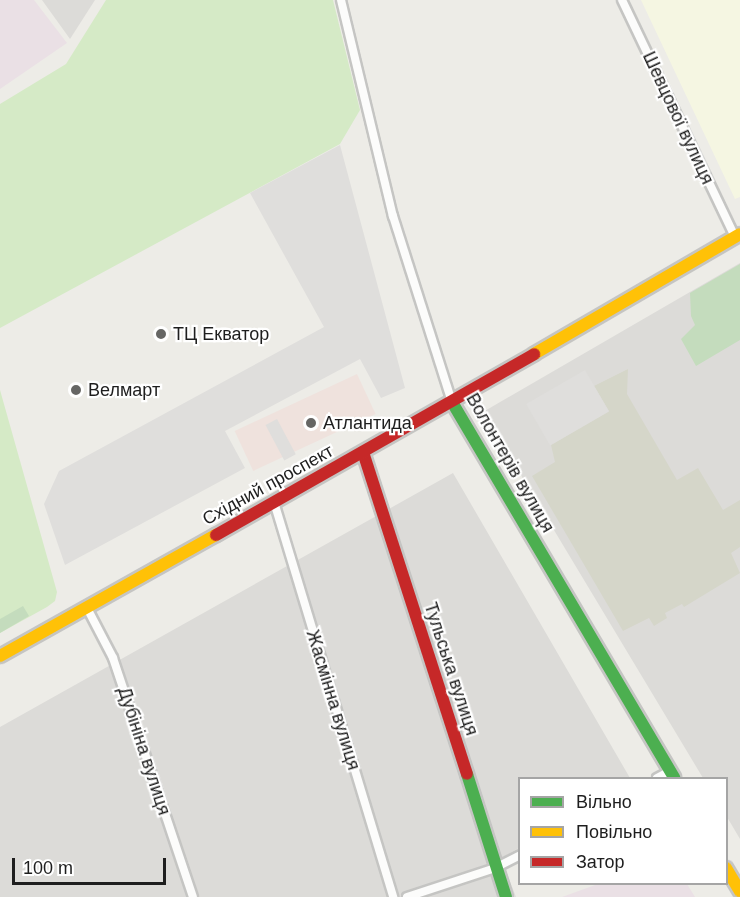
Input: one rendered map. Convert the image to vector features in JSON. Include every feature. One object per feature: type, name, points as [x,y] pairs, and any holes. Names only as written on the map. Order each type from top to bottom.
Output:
[{"type":"street","name":"Волонтерів вулиця","points":[[341,0],[393,216],[452,402],[672,775]]},
{"type":"street","name":"Шевцової вулиця","points":[[622,0],[737,235]]},
{"type":"street","name":"Східний проспект","points":[[0,657],[452,402],[737,235]]},
{"type":"street","name":"Тульська вулиця","points":[[363,452],[506,897]]},
{"type":"street","name":"Жасмінна вулиця","points":[[274,502],[393,897]]},
{"type":"street","name":"Дубініна вулиця","points":[[87,608],[113,658],[193,897]]},
{"type":"street","points":[[406,897],[495,868],[518,856]]},
{"type":"street","points":[[728,871],[740,891]]},
{"type":"shaded area","points":[[0,0],[34,0],[67,43],[0,89]]},
{"type":"shaded area","points":[[42,0],[95,0],[70,39]]},
{"type":"shaded area","points":[[641,0],[740,0],[740,197],[735,199]]},
{"type":"shaded area","points":[[340,145],[405,388],[381,398],[360,359],[225,431],[245,468],[65,565],[44,504],[59,471],[324,327],[250,193]]},
{"type":"shaded area","points":[[740,263],[740,839],[728,819],[728,777],[702,777],[483,412]]},
{"type":"shaded area","points":[[628,369],[627,394],[677,480],[698,468],[723,510],[740,500],[740,547],[731,553],[740,573],[684,607],[682,604],[665,613],[667,618],[654,626],[649,618],[623,631],[532,476],[555,462],[551,445],[609,411],[594,386]]},
{"type":"shaded area","points":[[585,370],[609,412],[550,446],[526,404]]},
{"type":"shaded area","points":[[357,374],[376,414],[253,471],[235,431]]},
{"type":"shaded area","points":[[277,419],[296,454],[284,460],[266,425]]},
{"type":"shaded area","points":[[453,473],[629,777],[518,777],[518,849],[501,858],[516,897],[0,897],[0,727]]},
{"type":"shaded area","points":[[595,885],[688,885],[695,897],[562,897]]},
{"type":"green space","points":[[106,0],[333,0],[360,110],[340,144],[0,328],[0,104],[66,64]]},
{"type":"green space","points":[[740,264],[740,340],[696,366],[681,339],[695,325],[691,316],[690,293]]},
{"type":"green space","points":[[0,390],[57,592],[55,601],[47,607],[0,633]]},
{"type":"green space","points":[[23,606],[29,616],[0,633],[0,619]]},
{"type":"traffic: fast","points":[[452,402],[673,777]]},
{"type":"traffic: fast","points":[[467,774],[506,897]]},
{"type":"traffic: slow","points":[[534,354],[740,234]]},
{"type":"traffic: slow","points":[[0,656],[216,535]]},
{"type":"traffic: slow","points":[[728,871],[740,891]]},
{"type":"traffic: jam","points":[[216,535],[534,354]]},
{"type":"traffic: jam","points":[[363,452],[467,774]]},
{"type":"place","name":"ТЦ Екватор","points":[[161,334]]},
{"type":"place","name":"Велмарт","points":[[76,390]]},
{"type":"place","name":"Атлантида","points":[[311,423]]}]
